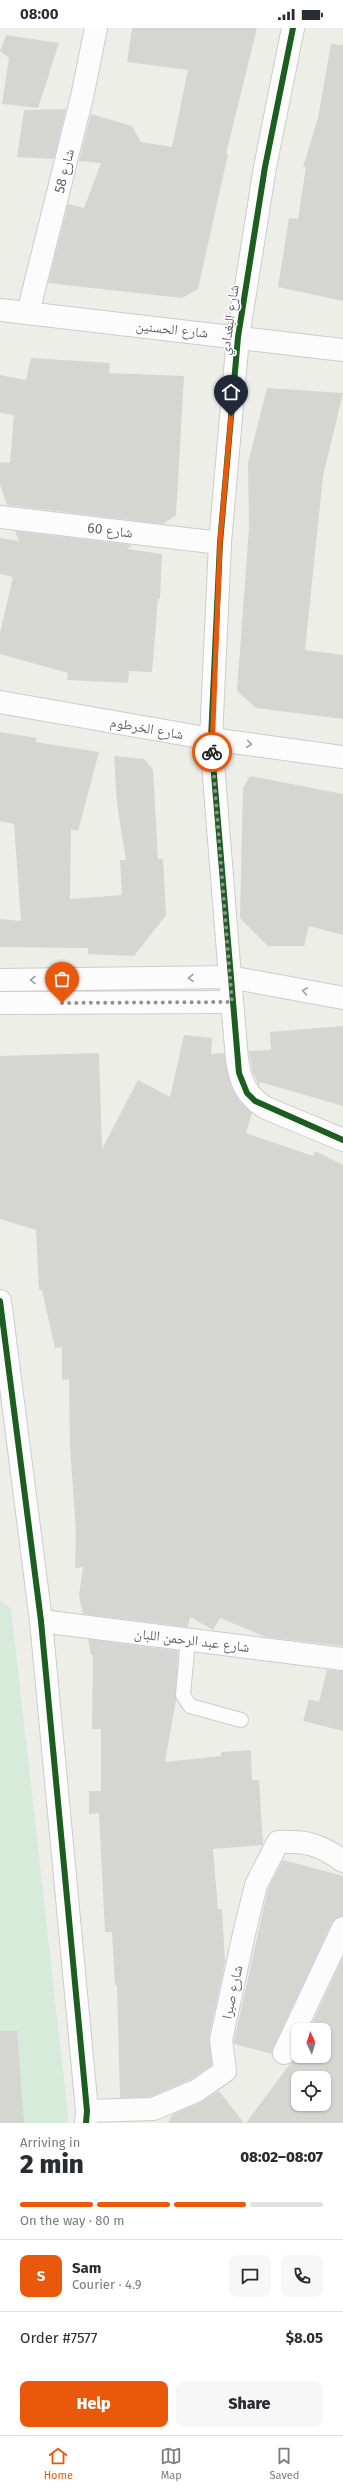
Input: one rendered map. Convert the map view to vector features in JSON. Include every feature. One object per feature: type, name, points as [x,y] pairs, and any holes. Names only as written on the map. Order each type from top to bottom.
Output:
[{"type":"street","name":"شارع 58","points":[[28,313],[82,97],[96,28]]},
{"type":"street","name":"شارع البغدادي","points":[[293,28],[265,167],[238,337],[220,542],[210,739],[238,1066],[247,1093],[255,1101],[266,1108],[343,1140]]},
{"type":"street","name":"شارع الحسنين","points":[[0,310],[343,350]]},
{"type":"street","name":"شارع 60","points":[[0,517],[220,542]]},
{"type":"street","name":"شارع الخرطوم","points":[[0,702],[210,739],[343,757]]},
{"type":"street","points":[[0,980],[230,977],[343,998]]},
{"type":"street","points":[[0,1003],[232,1002]]},
{"type":"street","points":[[0,1301],[41,1622],[86,2117]]},
{"type":"street","name":"شارع عبد الرحمن اللبان","points":[[41,1622],[343,1659]]},
{"type":"street","name":"شارع صبرا","points":[[86,2117],[153,2109],[196,2091],[225,2071],[221,2040],[244,1934],[256,1885],[278,1842],[297,1842],[324,1847],[343,1861]]},
{"type":"street","points":[[284,2053],[343,1928]]},
{"type":"lane","points":[[188,1640],[183,1695],[190,1706],[200,1710],[241,1720]]},
{"type":"green space","points":[[0,1601],[11,1608],[68,2115],[67,2123],[0,2123]]},
{"type":"building","points":[[132,28],[257,28],[226,154],[228,154],[198,289],[182,298],[48,283],[68,204],[84,208],[101,163],[79,161],[91,114],[132,126],[141,142],[172,147],[188,70],[127,62]]},
{"type":"building","points":[[6,35],[59,43],[38,108],[2,104],[9,58],[0,51]]},
{"type":"building","points":[[331,44],[343,45],[343,301],[278,287],[289,218],[298,219],[306,167],[303,167],[318,118]]},
{"type":"building","points":[[66,109],[54,159],[17,157],[24,110]]},
{"type":"building","points":[[31,358],[110,363],[109,373],[184,376],[176,515],[163,524],[7,505],[0,485],[0,462],[10,463],[14,415],[0,413],[0,375],[26,380]]},
{"type":"building","points":[[267,388],[343,393],[323,476],[305,650],[343,655],[343,719],[256,708],[237,691],[249,528],[248,463]]},
{"type":"building","points":[[15,531],[132,545],[127,549],[162,554],[160,599],[158,599],[152,672],[129,671],[128,683],[67,680],[68,673],[0,654],[0,633],[13,577],[0,574],[0,538],[19,541]]},
{"type":"building","points":[[0,732],[37,738],[35,742],[99,752],[78,831],[71,829],[70,899],[122,895],[120,860],[126,860],[117,804],[114,756],[144,759],[153,770],[158,859],[163,859],[166,915],[134,956],[88,954],[88,948],[0,947],[0,919],[21,921],[14,824],[0,821]]},
{"type":"building","points":[[250,776],[343,794],[343,935],[309,926],[304,946],[268,946],[240,918],[243,788]]},
{"type":"building","points":[[343,1026],[343,1106],[260,1082],[259,1086],[252,1071],[249,1051],[271,1050],[270,1032]]},
{"type":"building","points":[[184,1035],[212,1038],[211,1054],[224,1053],[231,1086],[239,1101],[252,1113],[246,1133],[313,1156],[315,1151],[343,1165],[343,1646],[266,1637],[220,1618],[213,1630],[190,1617],[188,1627],[83,1614],[79,1596],[83,1567],[75,1568],[76,1531],[70,1446],[69,1379],[62,1380],[62,1347],[55,1348],[42,1290],[39,1290],[36,1230],[0,1219],[0,1056],[99,1053],[102,1149],[138,1080],[170,1097]]},
{"type":"building","points":[[88,1639],[178,1651],[176,1699],[165,1762],[221,1756],[221,1752],[251,1750],[252,1780],[259,1780],[263,1845],[213,1849],[218,1909],[222,1909],[225,1962],[209,2037],[212,2065],[190,2080],[150,2097],[120,2098],[117,1985],[115,1985],[112,1932],[105,1932],[99,1813],[89,1814],[89,1791],[101,1791],[101,1729],[92,1729],[93,1655],[91,1655]]},
{"type":"building","points":[[327,1670],[343,1671],[343,1731],[303,1721],[309,1699],[319,1702]]},
{"type":"building","points":[[283,1860],[343,1876],[343,1916],[336,1918],[332,1923],[273,2048],[272,2054],[234,2044],[234,2041],[268,1889]]},
{"type":"building","points":[[343,1957],[343,2123],[246,2123],[291,2062],[331,2063],[331,2023],[312,2023]]},
{"type":"building","points":[[0,2031],[17,2031],[24,2123],[0,2123]]},
{"type":"building","points":[[219,2091],[244,2123],[168,2123],[173,2114],[201,2102]]},
{"type":"cycle path","points":[[293,28],[265,167],[238,337],[220,543],[211,739],[239,1073],[247,1093],[255,1101],[343,1140]]},
{"type":"cycle path","points":[[0,1301],[41,1621],[87,2111],[86,2123]]},
{"type":"way so far","points":[[62,1003],[232,1002],[212,752]]},
{"type":"route","points":[[212,752],[210,739],[220,542],[231,416]]}]
